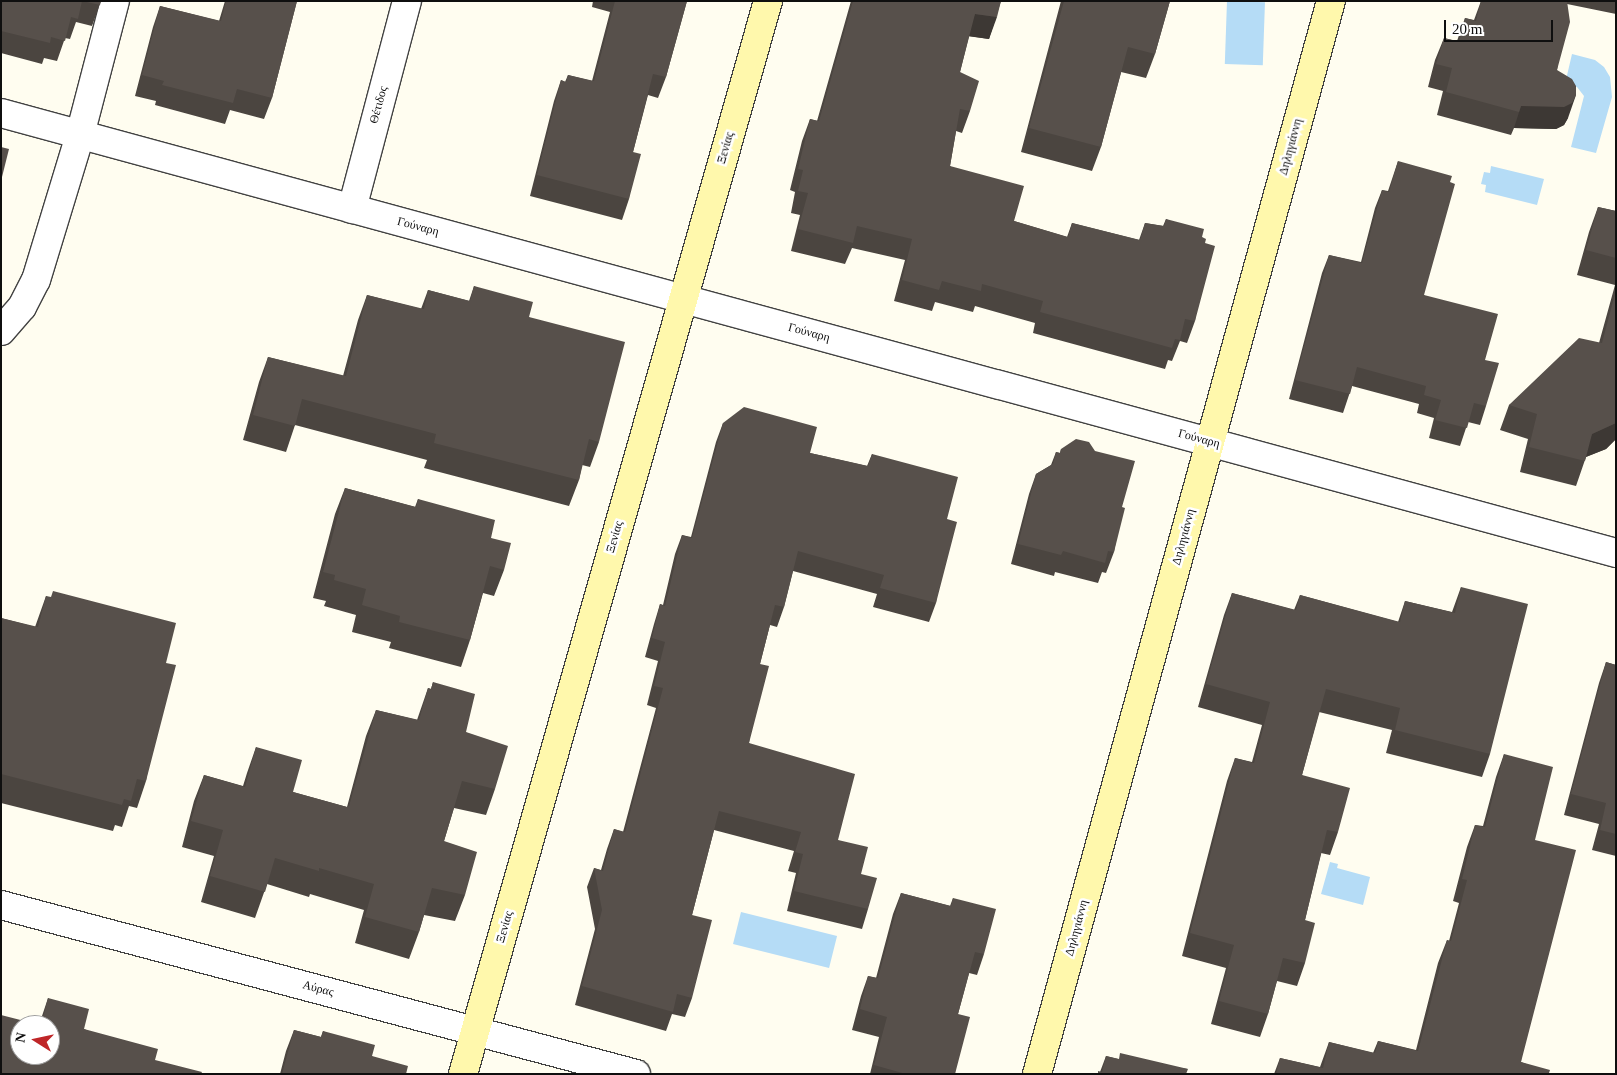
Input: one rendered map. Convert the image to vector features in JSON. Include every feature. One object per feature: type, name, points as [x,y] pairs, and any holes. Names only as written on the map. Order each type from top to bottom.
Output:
[{"type":"street","points":[[1,332],[22,307],[36,280],[80,135],[115,1]]},
{"type":"street","name":"Θέτιδος","points":[[352,209],[407,1]]},
{"type":"street","name":"Ξενίας","points":[[463,1074],[768,1]]},
{"type":"street","name":"Δηληγιάννη","points":[[1037,1074],[1331,1]]},
{"type":"street","name":"Γούναρη","points":[[1,113],[1616,553]]},
{"type":"street","name":"Αύρας","points":[[1,905],[636,1074]]},
{"type":"water","points":[[1227,1],[1265,2],[1263,65],[1225,64]]},
{"type":"water","points":[[1572,54],[1595,60],[1604,67],[1610,77],[1612,97],[1596,153],[1571,147],[1584,96],[1577,87],[1565,84]]},
{"type":"water","points":[[1491,166],[1544,179],[1537,205],[1485,192],[1486,185],[1481,184],[1484,172],[1490,173]]},
{"type":"water","points":[[1330,862],[1338,864],[1337,868],[1370,877],[1363,905],[1321,894]]},
{"type":"water","points":[[741,912],[837,936],[829,968],[733,944]]},
{"type":"building","points":[[1,1],[82,1],[78,19],[71,17],[65,41],[51,37],[50,43],[1,31]]},
{"type":"building","points":[[82,1],[101,1],[100,5]]},
{"type":"building","points":[[226,1],[297,1],[272,98],[237,89],[233,103],[162,85],[164,81],[142,75],[160,6],[221,21]]},
{"type":"building","points":[[615,1],[687,1],[666,77],[653,74],[633,152],[641,154],[629,199],[537,175],[561,80],[566,82],[568,75],[594,81]]},
{"type":"building","points":[[853,1],[1001,1],[997,17],[975,14],[960,72],[979,81],[970,111],[960,109],[950,166],[1024,186],[1014,221],[1068,237],[1072,223],[1140,240],[1145,223],[1164,226],[1166,219],[1204,229],[1202,237],[1206,239],[1205,243],[1215,246],[1195,321],[1185,319],[1180,340],[1175,339],[1172,348],[1040,312],[1043,301],[982,284],[981,291],[942,281],[939,290],[902,280],[912,239],[857,226],[853,243],[798,229],[808,193],[798,191],[803,170],[798,169],[810,119],[819,121]]},
{"type":"building","points":[[1064,1],[1170,1],[1155,54],[1128,47],[1101,147],[1029,128]]},
{"type":"building","points":[[1481,1],[1567,1],[1570,22],[1557,70],[1572,79],[1576,86],[1576,95],[1572,103],[1564,107],[1521,106],[1519,112],[1446,92],[1452,68],[1436,64],[1444,38],[1459,42],[1465,18],[1476,21]]},
{"type":"building","points":[[1,147],[9,149],[1,181]]},
{"type":"building","points":[[1398,161],[1452,176],[1450,182],[1455,184],[1424,295],[1498,314],[1485,360],[1499,363],[1486,406],[1474,403],[1467,428],[1435,420],[1441,400],[1424,395],[1426,386],[1357,367],[1350,394],[1295,380],[1329,255],[1362,263],[1382,190],[1389,192]]},
{"type":"building","points":[[1598,207],[1616,211],[1616,258],[1586,250]]},
{"type":"building","points":[[474,286],[533,302],[529,317],[625,342],[599,442],[589,439],[579,480],[434,443],[436,434],[302,399],[295,426],[253,415],[268,357],[346,376],[367,295],[424,309],[428,290],[470,301]]},
{"type":"building","points":[[1616,290],[1616,423],[1592,434],[1585,461],[1529,447],[1537,414],[1509,405],[1579,338],[1602,343]]},
{"type":"building","points":[[744,407],[817,427],[810,453],[868,466],[872,454],[958,477],[947,519],[957,522],[936,603],[880,588],[884,575],[798,551],[784,607],[775,605],[760,664],[769,666],[749,743],[855,774],[838,840],[868,847],[861,874],[877,878],[868,909],[794,891],[803,854],[795,852],[801,832],[719,811],[692,915],[712,920],[692,998],[677,994],[673,1012],[582,986],[602,910],[594,868],[603,871],[614,829],[625,832],[663,688],[654,686],[665,642],[652,638],[660,604],[665,606],[682,535],[692,538],[723,423]]},
{"type":"building","points":[[1076,439],[1089,442],[1095,451],[1135,461],[1122,507],[1125,508],[1114,552],[1108,551],[1105,563],[1063,551],[1061,555],[1018,544],[1036,474],[1053,464],[1056,452],[1060,453],[1061,449]]},
{"type":"building","points":[[345,488],[416,507],[418,499],[495,520],[491,538],[511,543],[504,570],[490,566],[470,640],[399,622],[400,616],[362,605],[366,589],[334,580],[335,575],[323,572]]},
{"type":"building","points":[[1461,587],[1528,604],[1490,754],[1395,730],[1400,708],[1326,689],[1302,775],[1350,788],[1338,832],[1327,830],[1305,920],[1315,923],[1305,963],[1283,958],[1268,1014],[1219,1001],[1234,945],[1190,933],[1235,758],[1254,763],[1270,702],[1206,684],[1232,593],[1296,610],[1300,595],[1400,622],[1405,601],[1455,613]]},
{"type":"building","points":[[53,591],[176,623],[166,663],[176,665],[146,781],[137,779],[131,801],[124,799],[122,805],[1,774],[1,618],[38,627],[46,596],[51,597]]},
{"type":"building","points":[[1606,662],[1616,665],[1616,834],[1600,830],[1606,803],[1571,794]]},
{"type":"building","points":[[433,682],[475,694],[466,732],[508,746],[495,789],[462,781],[444,841],[477,852],[465,895],[432,888],[419,932],[365,917],[374,884],[319,868],[319,871],[275,858],[265,892],[210,876],[223,830],[191,821],[204,775],[245,787],[256,747],[302,760],[293,792],[347,807],[349,806],[376,710],[419,720],[428,688],[431,689]]},
{"type":"building","points":[[1504,754],[1553,767],[1535,840],[1576,850],[1521,1062],[1550,1070],[1549,1073],[1552,1074],[1276,1074],[1280,1058],[1323,1068],[1329,1042],[1375,1053],[1378,1041],[1418,1051],[1447,940],[1451,941],[1467,880],[1462,879],[1475,825],[1485,827]]},
{"type":"building","points":[[901,893],[951,906],[953,898],[996,909],[984,954],[975,952],[958,1014],[970,1017],[955,1074],[906,1074],[874,1065],[887,1017],[860,1009],[868,976],[878,978]]},
{"type":"building","points":[[48,998],[89,1009],[84,1029],[158,1049],[155,1060],[202,1072],[201,1074],[1,1074],[1,1015],[10,1017],[10,1065],[60,1065],[60,1015],[44,1015]]},
{"type":"building","points":[[294,1030],[321,1037],[323,1031],[375,1045],[372,1056],[408,1066],[406,1074],[282,1074]]},
{"type":"building","points":[[1120,1053],[1188,1069],[1186,1074],[1098,1074],[1098,1071],[1102,1072],[1106,1056],[1119,1059]]}]
